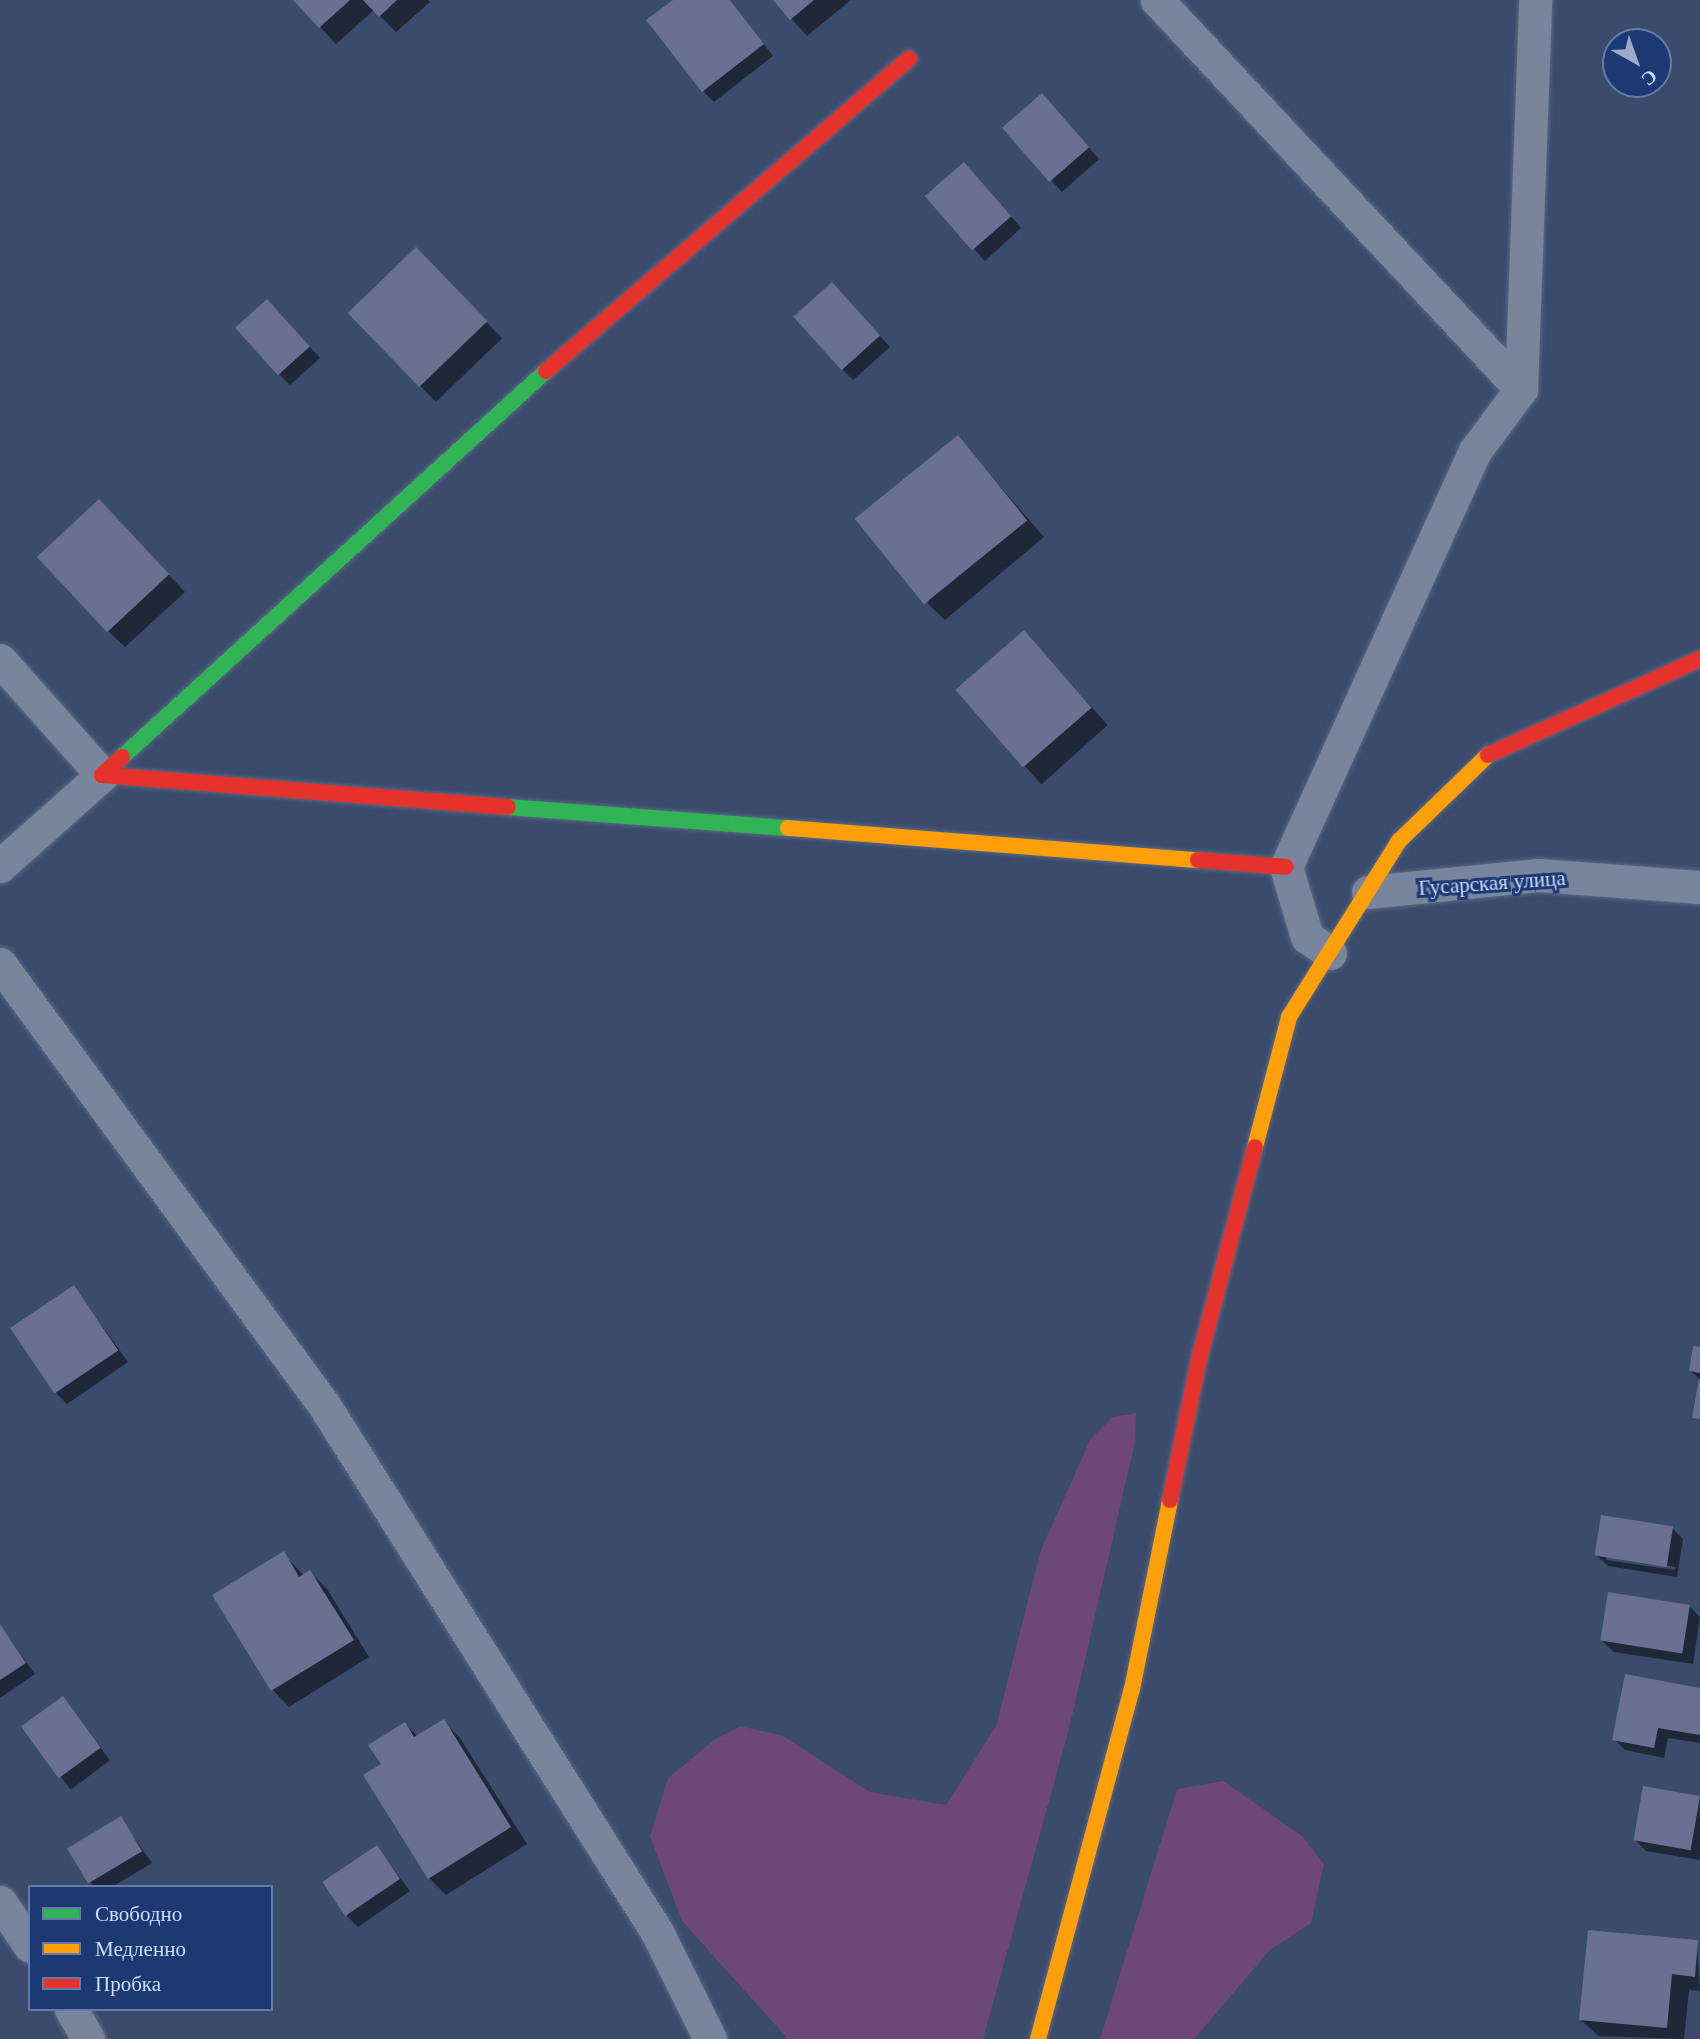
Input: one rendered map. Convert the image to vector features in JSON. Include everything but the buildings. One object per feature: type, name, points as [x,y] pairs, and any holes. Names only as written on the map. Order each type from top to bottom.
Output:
[{"type":"street","points":[[1157,0],[1521,389]]},
{"type":"street","points":[[1330,953],[1307,937],[1286,867],[1475,451],[1521,389],[1535,0]]},
{"type":"street","points":[[0,866],[607,316],[909,59]]},
{"type":"street","points":[[1038,2039],[1132,1689],[1199,1359],[1289,1017],[1399,841],[1487,755],[1700,659]]},
{"type":"street","points":[[0,660],[102,775],[1286,867]]},
{"type":"street","name":"Гусарская улица","points":[[1368,892],[1539,875],[1700,887]]},
{"type":"street","points":[[0,964],[324,1405],[657,1932],[710,2039]]},
{"type":"street","points":[[0,1902],[28,1943]]},
{"type":"street","points":[[72,2011],[88,2039]]},
{"type":"shaded area","points":[[1136,1413],[1135,1442],[1069,1729],[983,2039],[788,2039],[682,1921],[650,1836],[668,1778],[714,1740],[740,1726],[783,1736],[870,1792],[946,1805],[996,1726],[1041,1550],[1090,1440],[1113,1417]]},
{"type":"shaded area","points":[[1223,1781],[1302,1836],[1324,1864],[1311,1923],[1270,1950],[1194,2039],[1100,2039],[1177,1789]]},
{"type":"traffic: fast","points":[[122,757],[546,371]]},
{"type":"traffic: fast","points":[[508,807],[788,828]]},
{"type":"traffic: slow","points":[[1255,1147],[1289,1017],[1399,841],[1488,755]]},
{"type":"traffic: slow","points":[[788,828],[1198,860]]},
{"type":"traffic: slow","points":[[1038,2039],[1132,1689],[1170,1500]]},
{"type":"traffic: jam","points":[[546,371],[909,59]]},
{"type":"traffic: jam","points":[[1488,755],[1700,659]]},
{"type":"traffic: jam","points":[[122,757],[102,775],[508,807]]},
{"type":"traffic: jam","points":[[1198,860],[1286,867]]},
{"type":"traffic: jam","points":[[1170,1500],[1199,1359],[1255,1147]]}]
